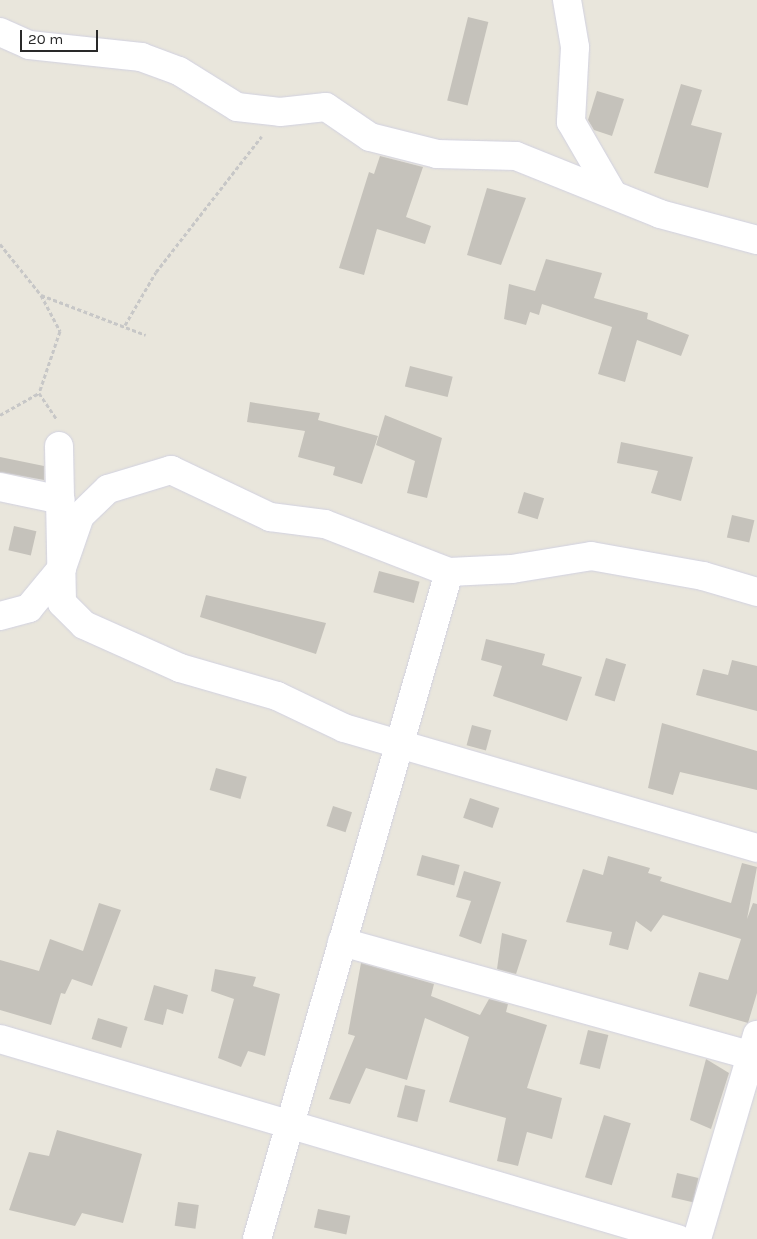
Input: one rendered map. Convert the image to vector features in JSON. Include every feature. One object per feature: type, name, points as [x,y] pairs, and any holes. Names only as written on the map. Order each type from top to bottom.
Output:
[{"type":"street","points":[[567,0],[575,47],[571,122],[611,191]]},
{"type":"street","points":[[0,32],[30,45],[141,57],[179,70],[237,107],[280,112],[326,107],[370,137],[437,154],[516,156],[611,191],[660,214],[757,240]]},
{"type":"street","points":[[59,446],[62,500],[62,603],[84,624],[180,668],[278,696],[344,728],[757,848]]},
{"type":"street","points":[[0,616],[29,608],[62,568],[80,516],[108,489],[171,470],[270,516],[325,524],[449,572],[512,569],[591,556],[703,576],[757,592]]},
{"type":"street","points":[[0,488],[62,500]]},
{"type":"street","points":[[257,1239],[449,572]]},
{"type":"street","points":[[342,942],[755,1049],[697,1239]]},
{"type":"street","points":[[0,1039],[678,1239]]},
{"type":"path","points":[[125,325],[156,272],[280,112]]},
{"type":"path","points":[[0,244],[41,295],[60,331],[39,393],[0,415]]},
{"type":"path","points":[[41,295],[70,309],[125,325],[146,335]]},
{"type":"path","points":[[39,393],[57,419],[59,446]]},
{"type":"building","points":[[468,17],[488,22],[468,106],[447,100]]},
{"type":"building","points":[[681,84],[702,90],[691,125],[722,133],[708,188],[654,173]]},
{"type":"building","points":[[597,91],[624,99],[612,136],[594,130],[588,120]]},
{"type":"building","points":[[380,156],[423,167],[406,217],[431,226],[425,244],[377,229],[364,275],[339,268],[369,172],[374,174]]},
{"type":"building","points":[[487,188],[526,198],[501,265],[467,255]]},
{"type":"building","points":[[546,259],[602,273],[594,298],[648,313],[647,319],[689,335],[681,356],[637,340],[625,382],[598,374],[612,327],[542,304],[539,315],[530,312],[526,325],[504,319],[509,284],[535,291]]},
{"type":"building","points":[[410,366],[453,377],[448,397],[405,386]]},
{"type":"building","points":[[250,402],[320,413],[318,420],[378,436],[362,484],[333,475],[335,467],[298,457],[305,431],[247,422]]},
{"type":"building","points":[[385,415],[442,438],[427,498],[407,493],[415,461],[376,445]]},
{"type":"building","points":[[621,442],[693,457],[681,501],[651,493],[658,471],[617,463]]},
{"type":"building","points":[[0,457],[44,466],[44,480],[0,472]]},
{"type":"building","points":[[524,492],[544,498],[538,519],[518,513]]},
{"type":"building","points":[[732,515],[754,520],[749,543],[727,537]]},
{"type":"building","points":[[14,526],[36,531],[31,556],[8,550]]},
{"type":"building","points":[[379,571],[420,582],[414,603],[373,592]]},
{"type":"building","points":[[206,595],[326,623],[316,654],[200,617]]},
{"type":"building","points":[[486,639],[545,654],[542,665],[582,677],[567,721],[493,696],[502,666],[481,660]]},
{"type":"building","points":[[606,658],[626,664],[615,701],[595,695]]},
{"type":"building","points":[[732,660],[757,666],[757,711],[696,695],[703,669],[728,675]]},
{"type":"building","points":[[662,723],[757,751],[757,790],[680,772],[673,795],[648,788]]},
{"type":"building","points":[[472,725],[491,730],[486,750],[467,745]]},
{"type":"building","points":[[216,768],[247,777],[240,799],[210,790]]},
{"type":"building","points":[[470,798],[499,808],[492,828],[463,818]]},
{"type":"building","points":[[333,806],[352,812],[346,832],[327,826]]},
{"type":"building","points":[[422,855],[460,865],[454,885],[417,875]]},
{"type":"building","points":[[608,856],[650,868],[648,873],[662,877],[660,881],[731,903],[742,863],[757,867],[747,919],[753,903],[757,904],[757,993],[748,1023],[689,1006],[699,972],[728,980],[741,939],[663,915],[651,932],[636,921],[628,950],[609,945],[612,932],[566,922],[583,869],[603,875]]},
{"type":"building","points":[[464,871],[501,882],[481,944],[459,936],[471,901],[456,897]]},
{"type":"building","points":[[99,903],[121,910],[92,986],[72,979],[65,994],[61,993],[51,1025],[0,1010],[0,960],[39,971],[50,939],[83,951]]},
{"type":"building","points":[[502,933],[527,940],[516,974],[497,969]]},
{"type":"building","points":[[361,963],[434,984],[431,996],[480,1015],[489,999],[508,1004],[506,1012],[547,1025],[527,1088],[562,1098],[552,1139],[527,1132],[518,1166],[497,1161],[506,1118],[449,1102],[469,1037],[425,1018],[407,1080],[366,1068],[350,1104],[329,1099],[355,1036],[348,1034]]},
{"type":"building","points":[[215,969],[256,977],[253,986],[280,994],[265,1056],[248,1051],[241,1067],[218,1058],[234,999],[211,991]]},
{"type":"building","points":[[154,985],[188,995],[183,1014],[167,1009],[163,1025],[144,1020]]},
{"type":"building","points":[[98,1018],[128,1027],[121,1048],[92,1039]]},
{"type":"building","points":[[588,1030],[608,1035],[600,1069],[580,1064]]},
{"type":"building","points":[[706,1059],[729,1073],[711,1129],[690,1120]]},
{"type":"building","points":[[405,1085],[425,1090],[417,1122],[397,1117]]},
{"type":"building","points":[[604,1115],[631,1123],[612,1185],[585,1177]]},
{"type":"building","points":[[57,1130],[142,1154],[123,1223],[82,1213],[75,1226],[9,1210],[29,1152],[49,1156]]},
{"type":"building","points":[[677,1173],[698,1178],[693,1202],[671,1197]]},
{"type":"building","points":[[178,1202],[199,1205],[195,1229],[175,1226]]},
{"type":"building","points":[[318,1209],[350,1216],[346,1234],[314,1228]]}]
